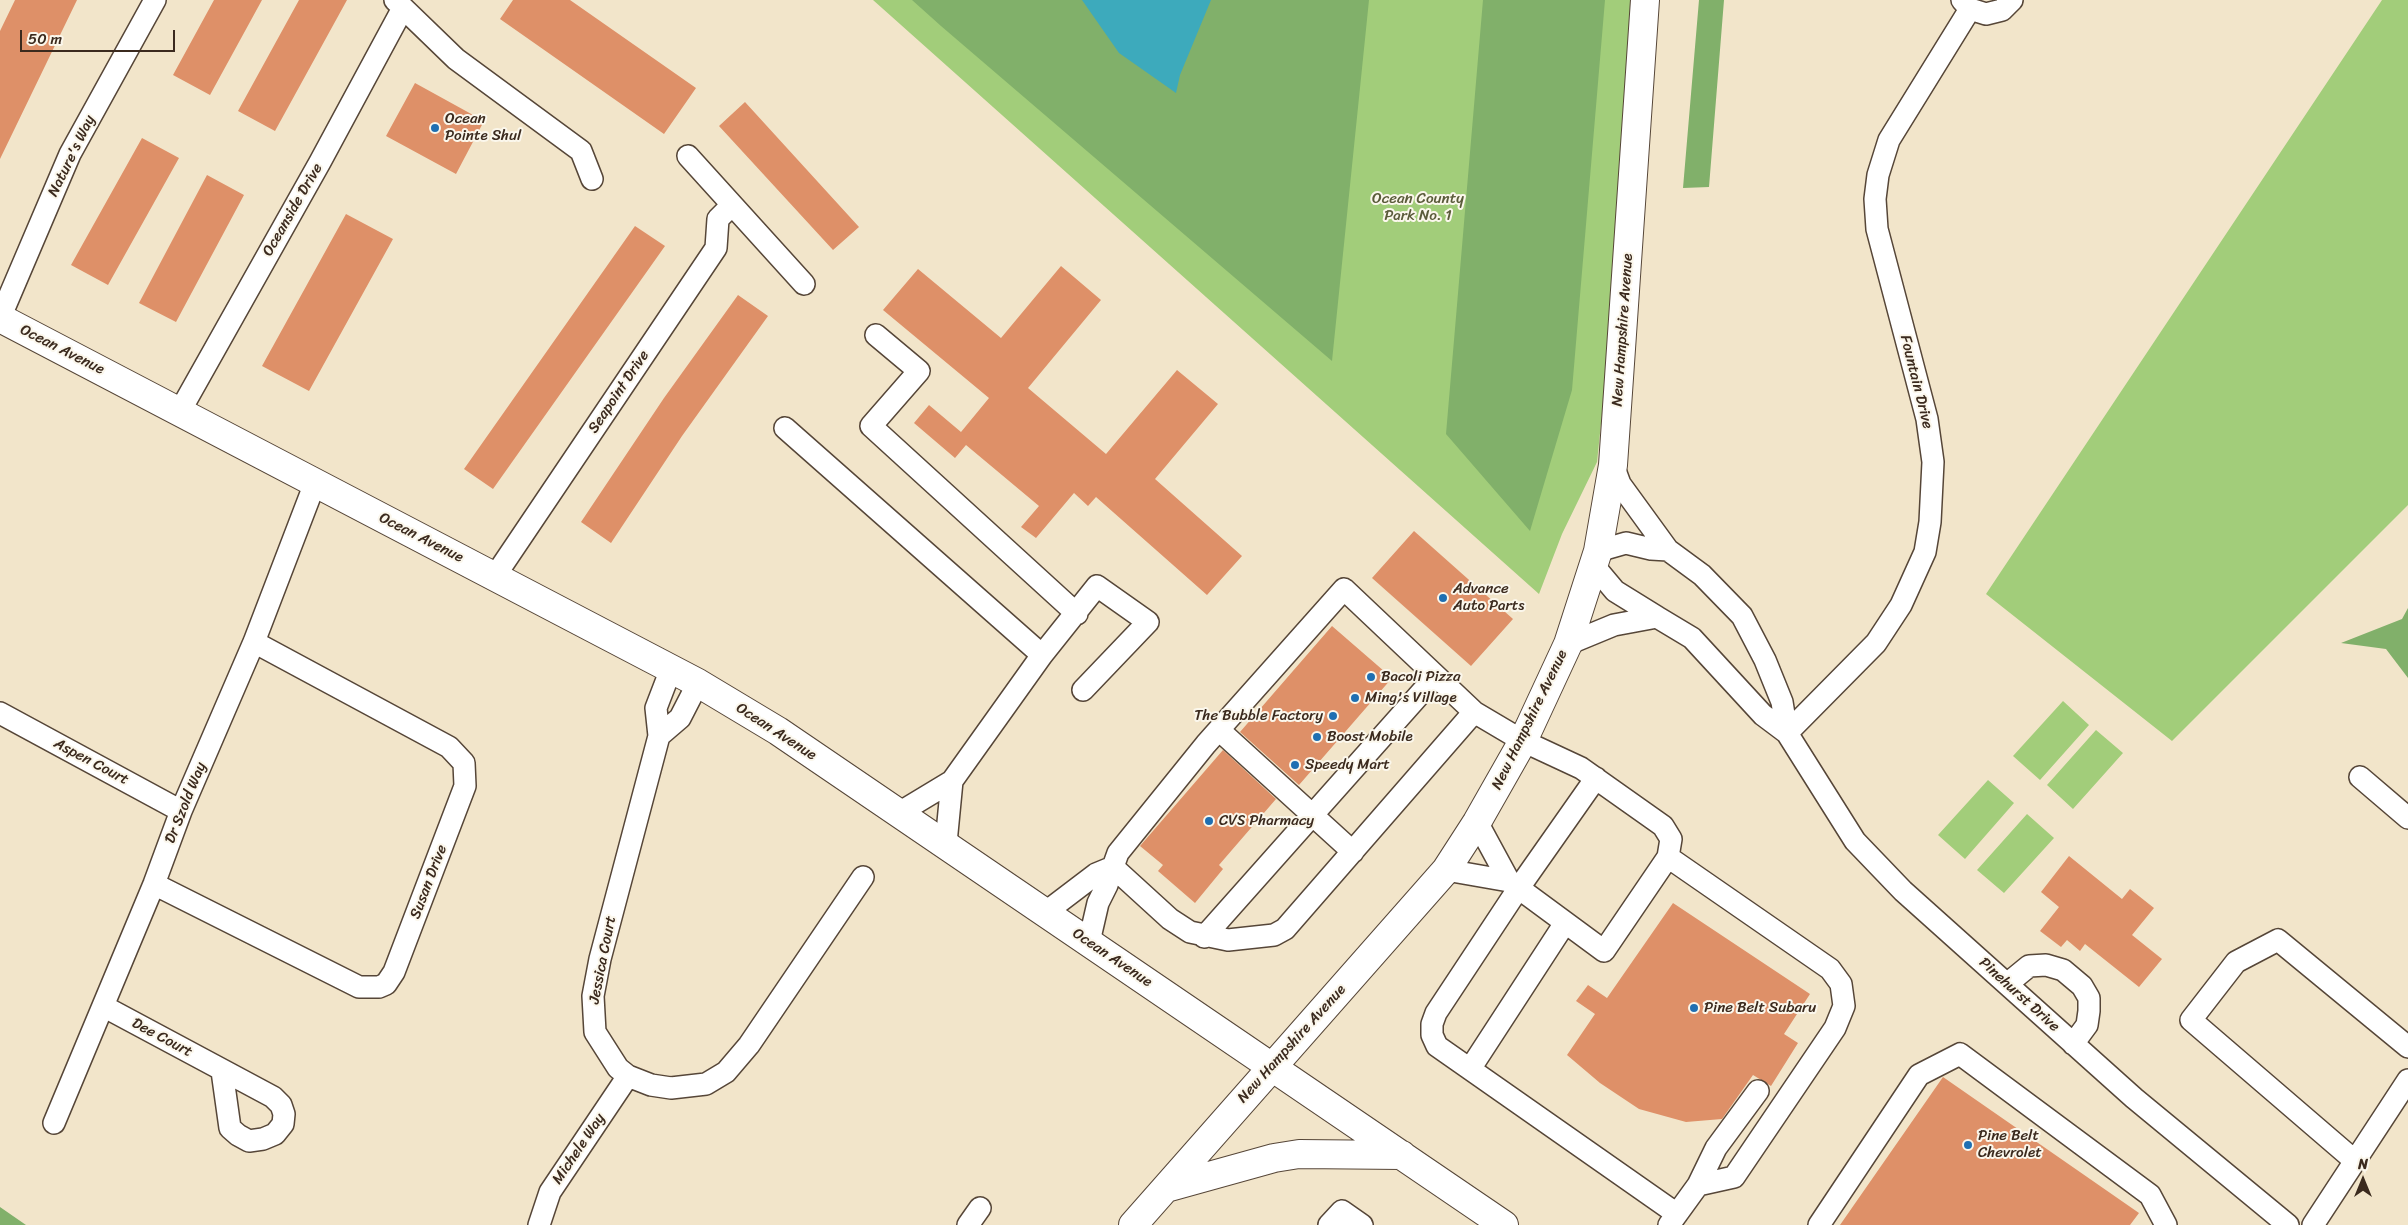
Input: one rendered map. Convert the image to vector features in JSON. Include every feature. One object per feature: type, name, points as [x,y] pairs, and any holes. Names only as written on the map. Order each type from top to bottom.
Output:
[{"type":"main road","name":"New Hampshire Avenue","points":[[1133,1225],[1272,1066],[1316,1020],[1446,870],[1477,822],[1523,741],[1568,644],[1596,558],[1613,465],[1619,403],[1646,0]]},
{"type":"main road","name":"Ocean Avenue","points":[[0,318],[698,683],[778,731],[946,843],[1504,1225]]},
{"type":"main road","points":[[1166,1188],[1274,1158],[1299,1154],[1402,1155]]},
{"type":"street","name":"Nature's Way","points":[[0,318],[70,154],[155,0]]},
{"type":"street","name":"Fountain Drive","points":[[1786,733],[1876,643],[1901,605],[1925,552],[1930,522],[1932,462],[1927,419],[1877,229],[1875,199],[1878,175],[1888,140],[1966,4],[1986,14],[1994,14],[2002,10],[2012,0]]},
{"type":"street","points":[[399,4],[456,59],[581,151],[592,179]]},
{"type":"street","name":"Oceanside Drive","points":[[180,411],[320,162],[399,4]]},
{"type":"street","points":[[688,156],[804,284]]},
{"type":"street","name":"Seapoint Drive","points":[[495,576],[716,248],[718,219],[732,204]]},
{"type":"street","points":[[876,335],[919,371],[871,426],[1076,614]]},
{"type":"street","points":[[785,428],[1042,655]]},
{"type":"street","name":"Pinehurst Drive","points":[[1613,465],[1620,484],[1668,550],[1702,575],[1742,616],[1782,702],[1786,733]]},
{"type":"street","name":"Dr Szold Way","points":[[54,1123],[154,884],[181,811],[254,642],[315,482]]},
{"type":"street","name":"Pinehurst Drive","points":[[1668,550],[1651,549],[1626,543],[1596,558],[1615,591],[1692,638],[1764,715],[1786,733],[1855,841],[1903,891],[2134,1098],[2288,1225]]},
{"type":"street","points":[[899,813],[952,781],[1042,655],[1098,586],[1148,622],[1083,690]]},
{"type":"street","points":[[1089,942],[1098,903],[1107,885],[1118,853],[1219,730],[1344,589],[1474,712],[1523,741],[1582,768],[1668,831],[1671,839],[1668,857],[1604,951],[1514,885],[1477,822]]},
{"type":"street","points":[[1568,644],[1614,625],[1657,617]]},
{"type":"street","name":"Susan Drive","points":[[154,884],[359,988],[379,987],[386,984],[394,972],[465,786],[464,763],[450,747],[254,642]]},
{"type":"street","name":"Jessica Court","points":[[671,670],[656,708],[659,736],[592,996],[596,1032],[607,1053],[628,1076],[651,1085],[671,1088],[706,1084],[726,1072],[749,1045],[863,877]]},
{"type":"street","points":[[1204,937],[1436,676]]},
{"type":"street","points":[[1745,695],[1772,677]]},
{"type":"street","points":[[659,736],[680,718],[698,683]]},
{"type":"street","points":[[1113,868],[1170,918],[1190,932],[1204,937],[1244,940],[1274,935],[1285,928],[1474,712]]},
{"type":"street","name":"Aspen Court","points":[[0,713],[181,811]]},
{"type":"street","points":[[1219,730],[1353,852]]},
{"type":"street","points":[[2360,777],[2408,818]]},
{"type":"street","points":[[1596,778],[1514,885],[1436,1013],[1432,1024],[1432,1036],[1437,1046],[1673,1220],[1698,1185],[1716,1148],[1758,1091]]},
{"type":"street","points":[[946,843],[952,781]]},
{"type":"street","points":[[1668,857],[1830,968],[1841,984],[1843,994],[1844,1006],[1835,1028],[1734,1177],[1698,1185]]},
{"type":"street","points":[[1046,912],[1096,874],[1113,868]]},
{"type":"street","points":[[1446,870],[1514,885]]},
{"type":"street","points":[[1470,1069],[1565,923]]},
{"type":"street","points":[[2355,1161],[2190,1020],[2236,962],[2278,940],[2408,1047]]},
{"type":"street","points":[[2007,984],[2029,966],[2046,965],[2063,970],[2082,986],[2088,998],[2087,1025],[2073,1044]]},
{"type":"street","name":"Dee Court","points":[[103,1006],[222,1071]]},
{"type":"street","points":[[1819,1225],[1919,1076],[1960,1054],[2150,1195],[2166,1225]]},
{"type":"street","name":"Michele Way","points":[[539,1225],[550,1192],[628,1076]]},
{"type":"street","points":[[2313,1225],[2408,1080]]},
{"type":"street","points":[[1329,1225],[1342,1211],[1362,1225]]},
{"type":"green space","name":"Ocean County Park No. 1","points":[[873,0],[1645,0],[1597,462],[1562,534],[1539,594]]},
{"type":"green space","points":[[912,0],[1369,0],[1332,361],[941,26]]},
{"type":"green space","points":[[1483,0],[1605,0],[1572,390],[1530,531],[1446,434]]},
{"type":"green space","points":[[1699,0],[1724,0],[1709,187],[1683,188]]},
{"type":"green space","points":[[2382,0],[2408,0],[2408,505],[2172,741],[1986,594]]},
{"type":"green space","points":[[2408,608],[2408,678],[2386,649],[2341,643],[2402,619]]},
{"type":"green space","points":[[2063,701],[2089,725],[2040,780],[2013,756]]},
{"type":"green space","points":[[2096,730],[2123,753],[2073,809],[2047,785]]},
{"type":"green space","points":[[1988,780],[2014,803],[1965,859],[1938,835]]},
{"type":"green space","points":[[2027,814],[2054,838],[2004,893],[1977,870]]},
{"type":"green space","points":[[0,1207],[26,1225],[0,1225]]},
{"type":"water","points":[[1082,0],[1211,0],[1180,75],[1176,93],[1119,53]]},
{"type":"building","points":[[15,0],[77,0],[0,159],[0,31]]},
{"type":"building","points":[[214,0],[262,0],[210,95],[173,75]]},
{"type":"building","points":[[299,0],[347,0],[275,131],[238,111]]},
{"type":"building","points":[[513,0],[570,0],[696,88],[664,134],[500,19]]},
{"type":"building","name":"Ocean Pointe Shul","points":[[415,83],[484,121],[456,174],[386,136]]},
{"type":"building","points":[[745,102],[859,227],[833,250],[719,126]]},
{"type":"building","points":[[142,138],[179,158],[108,285],[71,265]]},
{"type":"building","points":[[207,175],[244,195],[176,322],[139,303]]},
{"type":"building","points":[[346,214],[393,239],[309,391],[262,366]]},
{"type":"building","points":[[635,226],[665,246],[493,489],[464,469]]},
{"type":"building","points":[[1061,266],[1101,300],[1028,388],[1106,454],[1177,370],[1218,404],[1155,479],[1242,556],[1207,595],[1096,497],[1088,506],[1074,493],[1036,538],[1021,527],[1039,506],[966,445],[955,458],[914,423],[929,405],[961,432],[989,398],[883,310],[918,269],[1001,338]]},
{"type":"building","points":[[738,295],[768,316],[682,436],[611,543],[581,522],[664,398]]},
{"type":"building","name":"Advance Auto Parts","points":[[1414,531],[1513,619],[1471,666],[1372,578]]},
{"type":"building","points":[[1332,626],[1392,678],[1299,785],[1240,732]]},
{"type":"building","name":"CVS Pharmacy","points":[[1223,750],[1276,799],[1219,865],[1223,869],[1195,903],[1158,871],[1163,865],[1140,846]]},
{"type":"building","points":[[2069,856],[2122,899],[2130,889],[2154,908],[2132,935],[2162,959],[2139,987],[2085,944],[2080,951],[2067,940],[2061,947],[2040,931],[2059,907],[2041,892]]},
{"type":"building","name":"Pine Belt Subaru","points":[[1673,903],[1810,994],[1784,1034],[1798,1043],[1771,1086],[1753,1075],[1722,1119],[1686,1122],[1639,1109],[1600,1083],[1567,1055],[1595,1014],[1576,1001],[1588,985],[1607,998]]},
{"type":"building","name":"Pine Belt Chevrolet","points":[[1943,1077],[2139,1213],[2130,1225],[1840,1225]]},
{"type":"place","name":"Ocean Pointe Shul","points":[[435,128]]},
{"type":"place","name":"Advance Auto Parts","points":[[1443,598]]},
{"type":"place","name":"Bacoli Pizza","points":[[1371,677]]},
{"type":"place","name":"Ming's Village","points":[[1355,698]]},
{"type":"place","name":"The Bubble Factory","points":[[1333,716]]},
{"type":"place","name":"Boost Mobile","points":[[1317,737]]},
{"type":"place","name":"Speedy Mart","points":[[1295,765]]},
{"type":"place","name":"CVS Pharmacy","points":[[1209,821]]},
{"type":"place","name":"Pine Belt Subaru","points":[[1694,1008]]},
{"type":"place","name":"Pine Belt Chevrolet","points":[[1968,1145]]}]
